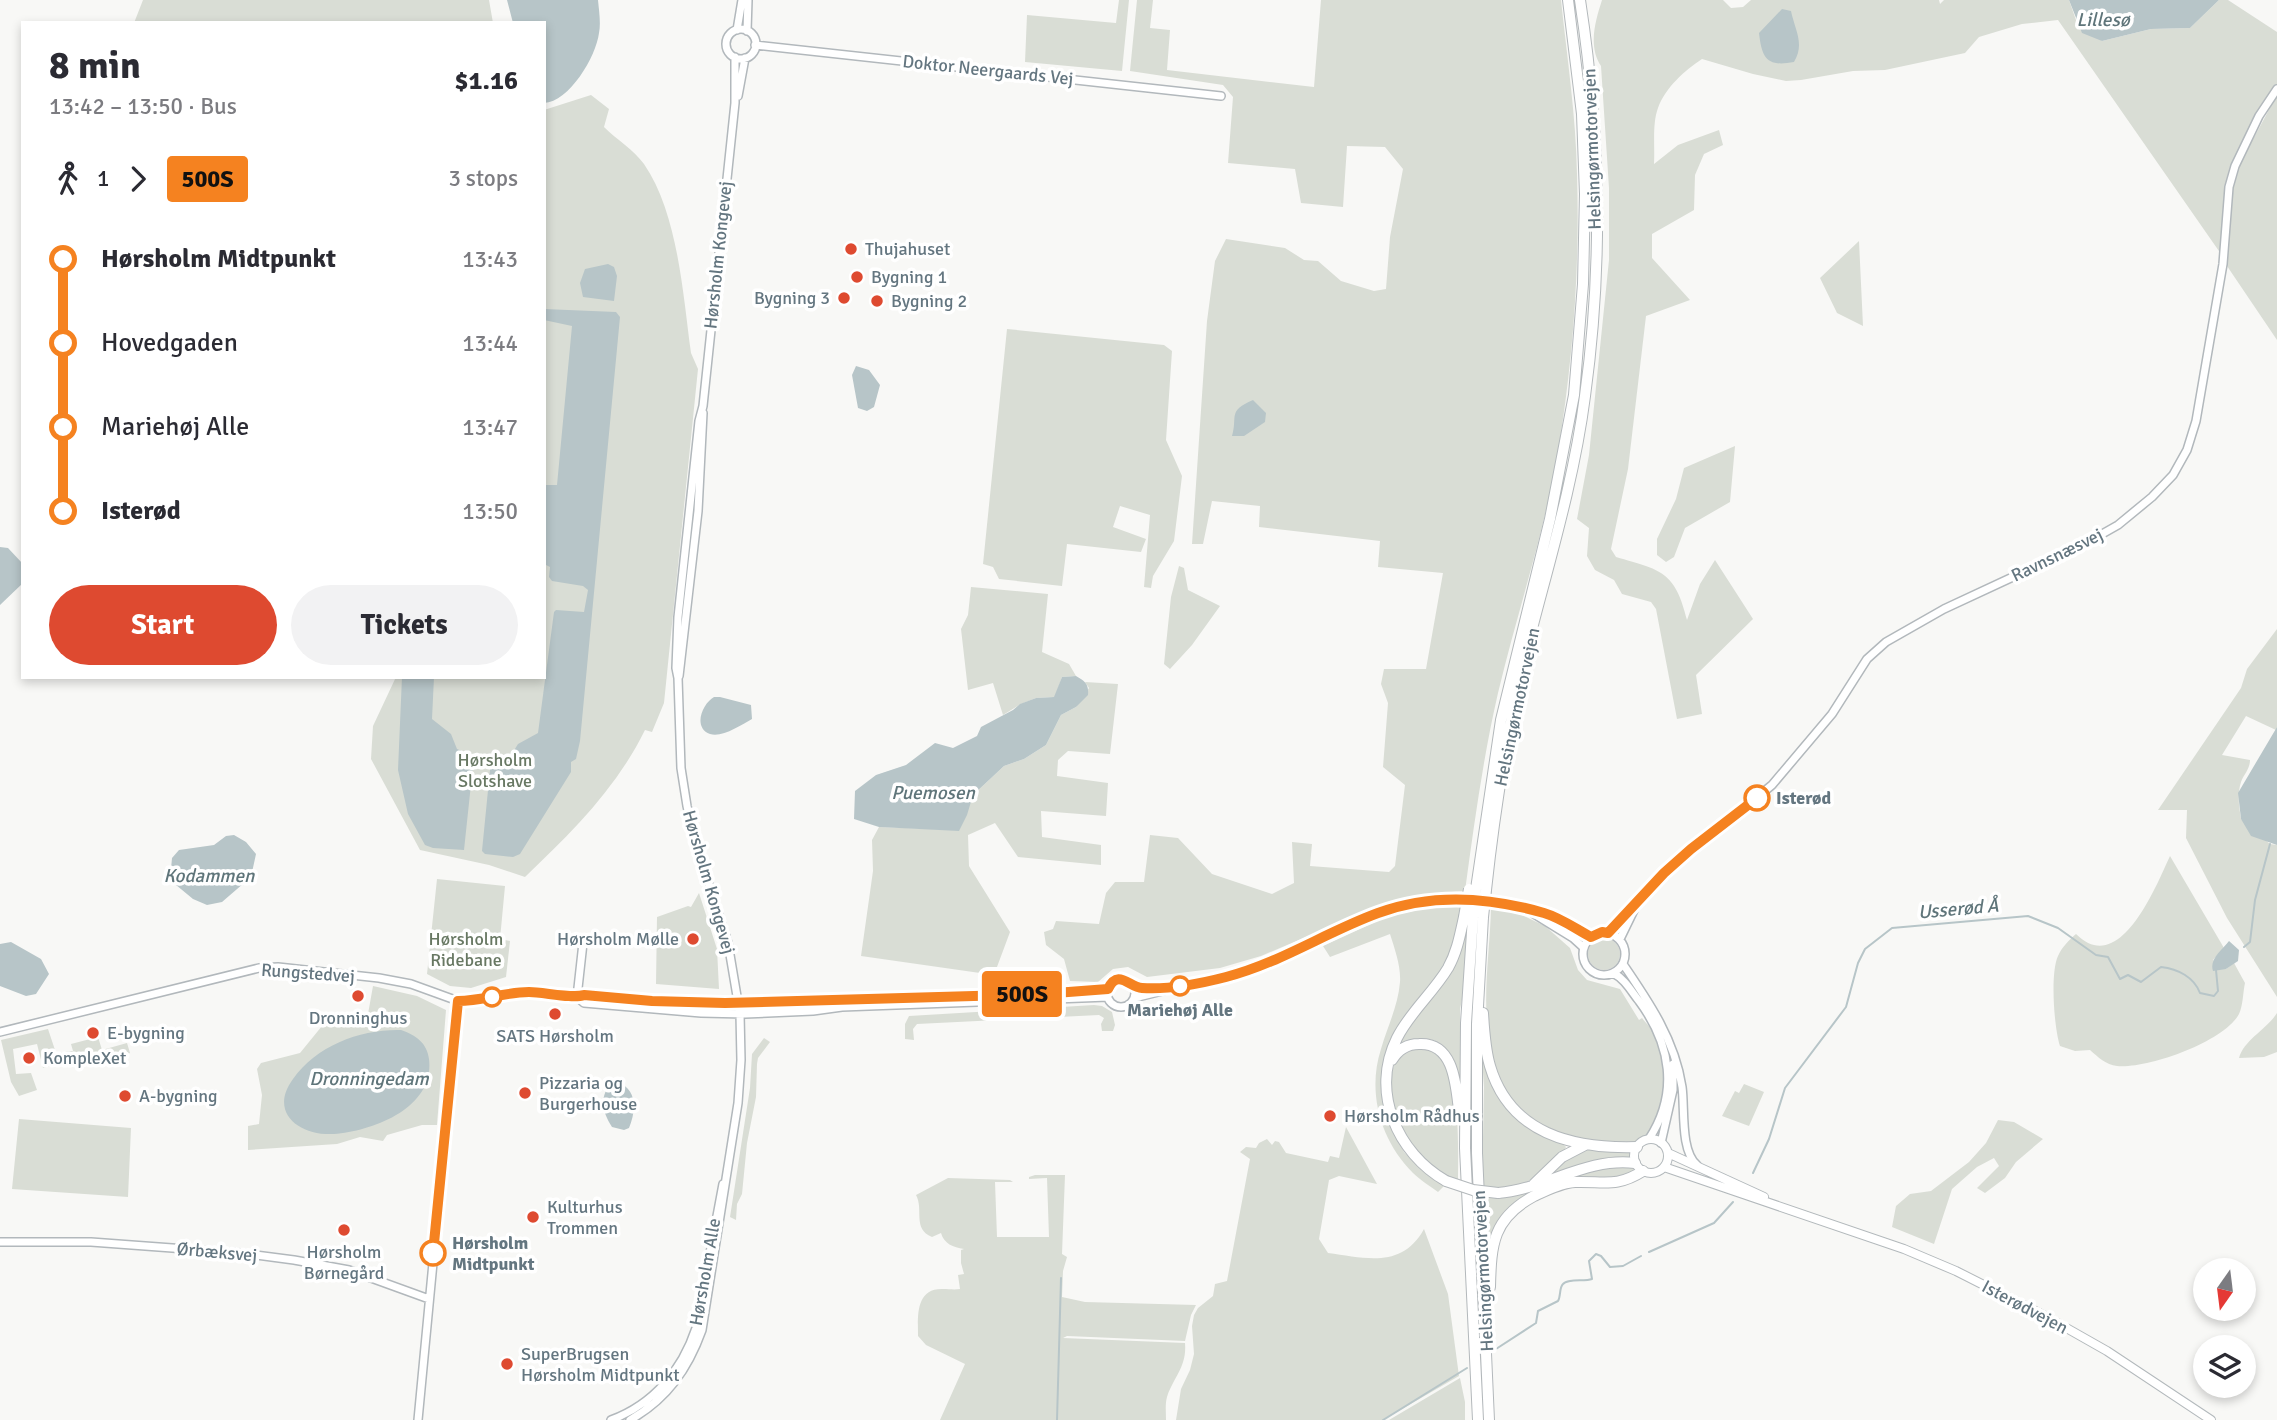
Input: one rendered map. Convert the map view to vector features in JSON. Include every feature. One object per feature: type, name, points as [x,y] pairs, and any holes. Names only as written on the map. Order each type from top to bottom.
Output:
[{"type":"highway","name":"Helsingørmotorvejen","points":[[1477,889],[1479,861],[1502,720],[1550,519],[1574,395],[1583,284],[1585,194],[1581,114],[1568,0]]},
{"type":"highway","name":"Helsingørmotorvejen","points":[[1478,1420],[1465,1148],[1466,1023],[1473,917],[1508,736],[1528,645],[1566,506],[1586,396],[1595,284],[1596,174],[1589,64],[1580,0]]},
{"type":"highway","points":[[1477,889],[1473,917],[1455,954],[1400,1033],[1390,1064],[1387,1077],[1389,1105],[1399,1135],[1430,1172],[1446,1181],[1473,1190],[1498,1193],[1524,1189],[1588,1166],[1618,1161],[1639,1167],[1632,1178],[1615,1184],[1578,1182],[1560,1185],[1516,1207],[1500,1225],[1490,1262],[1492,1361],[1489,1401]]},
{"type":"highway","name":"Helsingørmotorvejen","points":[[1473,917],[1479,970],[1477,1153],[1489,1420]]},
{"type":"highway","points":[[1479,970],[1486,1049],[1493,1076],[1517,1113],[1555,1138],[1587,1145],[1637,1147]]},
{"type":"highway","points":[[1390,1064],[1396,1054],[1415,1044],[1426,1044],[1440,1050],[1447,1057],[1453,1070],[1465,1148]]},
{"type":"highway","points":[[1524,1189],[1541,1179],[1562,1157],[1587,1145]]},
{"type":"main road","points":[[737,30],[743,0]]},
{"type":"main road","points":[[747,31],[737,30],[729,35],[726,43],[734,58],[745,58],[754,51],[754,39],[747,31],[748,0]]},
{"type":"main road","name":"Doktor Neergaards Vej","points":[[755,45],[1215,93],[1221,96]]},
{"type":"main road","name":"Hørsholm Kongevej","points":[[734,58],[735,103]]},
{"type":"main road","name":"Hørsholm Kongevej","points":[[678,678],[678,617],[694,468],[735,103],[745,58]]},
{"type":"main road","name":"Ravnsnæsvej","points":[[1608,933],[1691,849],[1772,785],[1832,715],[1867,659],[1886,642],[1944,609],[2088,542],[2135,511],[2173,475],[2186,450],[2196,421],[2223,264],[2229,187],[2235,166],[2259,116],[2277,89]]},
{"type":"main road","name":"Hørsholm Kongevej","points":[[703,406],[702,467],[678,678],[681,768],[695,841],[727,939],[739,1002]]},
{"type":"main road","points":[[693,551],[689,542],[694,468]]},
{"type":"main road","name":"Ravnsnæsvej","points":[[1620,939],[1642,896]]},
{"type":"main road","points":[[1133,998],[1229,976],[1275,961],[1376,914],[1404,905],[1460,898],[1490,901],[1545,913],[1591,937]]},
{"type":"main road","points":[[1524,909],[1550,922],[1584,948]]},
{"type":"main road","points":[[1602,932],[1608,933],[1620,939],[1625,948],[1623,964],[1613,973],[1602,975],[1591,970],[1584,960],[1584,948],[1591,937],[1602,932]]},
{"type":"main road","points":[[577,998],[583,943]]},
{"type":"main road","points":[[1623,964],[1649,1001],[1673,1053],[1682,1086],[1688,1153],[1696,1164],[1724,1179]]},
{"type":"main road","name":"Rungstedvej","points":[[0,1032],[259,968],[278,967],[386,979],[411,984],[458,1001],[520,992],[561,994],[577,998],[583,1003],[740,1014]]},
{"type":"main road","points":[[1613,973],[1621,977],[1643,1007],[1658,1031],[1665,1053],[1668,1076],[1664,1107],[1657,1129],[1634,1152],[1639,1167],[1654,1172],[1664,1167],[1668,1153],[1661,1143],[1649,1139]]},
{"type":"main road","points":[[1126,980],[1133,987],[1130,1003],[1114,1005],[1108,993],[1112,982],[1126,980]]},
{"type":"main road","points":[[1133,987],[1180,986]]},
{"type":"main road","points":[[625,1006],[726,1009],[739,1002],[1108,993]]},
{"type":"main road","points":[[740,1014],[1108,993]]},
{"type":"main road","name":"Rungstedvej","points":[[577,998],[584,995],[652,1001],[739,1002]]},
{"type":"main road","points":[[740,1014],[753,1009],[814,1006],[842,1000]]},
{"type":"main road","points":[[418,1420],[458,1001]]},
{"type":"main road","name":"Hørsholm Alle","points":[[630,1420],[654,1404],[675,1384],[695,1351],[704,1316],[725,1195],[738,1103],[741,1060],[739,1002]]},
{"type":"main road","points":[[1661,1143],[1673,1090],[1673,1053]]},
{"type":"main road","name":"Isterødvejen","points":[[1668,1153],[1826,1222]]},
{"type":"main road","name":"Isterødvejen","points":[[1664,1167],[1904,1249],[1956,1271],[2048,1317],[2139,1371],[2211,1420]]},
{"type":"main road","name":"Hørsholm Alle","points":[[611,1420],[632,1411],[670,1380],[689,1349],[696,1328],[719,1195],[726,1173]]},
{"type":"main road","name":"Ørbæksvej","points":[[0,1242],[91,1242],[240,1253],[294,1260],[349,1270],[429,1299]]},
{"type":"green space","points":[[143,0],[489,0],[493,21],[135,21]]},
{"type":"green space","points":[[1119,0],[1129,0],[1122,71],[1025,62],[1027,15],[1116,23]]},
{"type":"green space","points":[[1137,0],[1153,0],[1150,28],[1170,30],[1167,70],[1314,87],[1321,0],[1561,0],[1576,152],[1578,209],[1574,313],[1558,452],[1493,717],[1465,891],[1426,894],[1391,901],[1261,956],[1220,968],[1147,977],[1128,967],[1113,969],[1098,982],[1070,981],[1064,959],[1046,945],[1044,932],[1053,929],[1056,921],[1099,924],[1106,893],[1115,882],[1144,882],[1150,835],[1178,838],[1212,874],[1272,894],[1294,883],[1292,842],[1312,844],[1310,866],[1389,872],[1395,866],[1405,785],[1383,767],[1388,703],[1381,684],[1384,669],[1426,669],[1443,573],[1378,567],[1380,541],[1259,527],[1260,506],[1212,501],[1203,544],[1192,544],[1207,321],[1215,261],[1226,239],[1285,248],[1304,260],[1318,261],[1341,281],[1374,291],[1386,289],[1390,237],[1403,169],[1385,147],[1347,146],[1343,207],[1301,203],[1295,169],[1228,163],[1233,97],[1223,85],[1130,71]]},
{"type":"green space","points":[[1602,0],[1723,0],[1731,8],[1743,7],[1751,0],[1939,0],[1940,4],[1944,0],[2069,0],[2077,23],[2102,41],[2151,29],[2190,28],[2219,0],[2228,0],[2277,32],[2277,84],[2257,115],[2225,184],[2221,254],[2058,20],[2022,24],[1979,37],[1965,53],[1885,70],[1853,71],[1786,81],[1702,59],[1682,74],[1661,101],[1656,114],[1654,164],[1678,145],[1719,130],[1723,145],[1704,154],[1695,175],[1694,210],[1652,234],[1652,258],[1690,300],[1646,316],[1628,469],[1611,549],[1616,557],[1644,565],[1664,575],[1677,591],[1687,620],[1700,584],[1715,560],[1753,619],[1696,675],[1702,714],[1677,719],[1656,609],[1651,602],[1622,594],[1614,580],[1595,570],[1587,556],[1589,528],[1577,519],[1589,455],[1609,260],[1609,188],[1601,66],[1594,42],[1595,25]]},
{"type":"green space","name":"Hørsholm Slotshave","points":[[591,95],[609,109],[604,127],[644,164],[665,206],[672,230],[691,353],[698,369],[664,703],[652,732],[645,730],[606,791],[576,827],[525,877],[489,865],[420,850],[371,759],[373,726],[395,679],[546,679],[546,109]]},
{"type":"green space","points":[[2277,95],[2277,340],[2227,266],[2232,185],[2238,167]]},
{"type":"green space","points":[[1859,241],[1863,326],[1837,313],[1820,278]]},
{"type":"green space","points":[[1007,329],[1164,345],[1172,351],[1166,440],[1182,476],[1174,541],[1153,576],[1151,588],[1144,587],[1150,515],[1120,506],[1113,527],[1146,539],[1141,552],[1067,544],[1062,586],[999,579],[993,567],[983,564]]},
{"type":"green space","points":[[1735,446],[1730,502],[1685,528],[1674,557],[1666,562],[1657,555],[1657,539],[1676,499],[1684,468]]},
{"type":"green space","points":[[1179,566],[1184,568],[1188,590],[1220,606],[1192,645],[1170,669],[1164,664],[1171,597]]},
{"type":"green space","points":[[971,587],[1048,594],[1042,652],[1069,664],[1076,676],[1062,677],[1055,697],[1036,698],[1003,715],[993,683],[968,690],[961,629],[968,615]]},
{"type":"green space","points":[[2277,629],[2276,730],[2246,716],[2222,755],[2250,760],[2239,791],[2241,819],[2270,844],[2277,845],[2277,997],[2227,918],[2186,838],[2187,810],[2158,810],[2241,688],[2247,669]]},
{"type":"green space","points":[[1085,682],[1118,684],[1110,754],[1068,751],[1058,760],[1057,776],[1108,783],[1106,816],[1041,811],[1042,837],[1101,845],[1101,865],[1018,857],[995,823],[968,835],[969,866],[1010,932],[994,975],[861,956],[873,871],[872,840],[879,827],[959,830],[973,795],[1004,766],[1024,759],[1046,745],[1061,715],[1076,707],[1089,688]]},
{"type":"green space","points":[[2170,856],[2224,948],[2213,960],[2226,969],[2234,963],[2245,983],[2239,1014],[2231,1024],[2202,1044],[2147,1063],[2117,1066],[2102,1060],[2090,1050],[2075,1051],[2060,1046],[2054,987],[2060,953],[2076,934],[2092,945],[2107,945],[2121,937],[2146,905]]},
{"type":"green space","name":"Hørsholm Ridebane","points":[[437,879],[505,886],[500,939],[510,941],[506,977],[471,988],[450,986],[427,974]]},
{"type":"green space","points":[[699,893],[717,949],[719,989],[656,984],[657,917],[691,907]]},
{"type":"green space","points":[[1435,906],[1462,906],[1452,949],[1441,973],[1409,1012],[1383,1096],[1390,1125],[1404,1152],[1424,1172],[1444,1186],[1438,1192],[1413,1173],[1402,1160],[1392,1146],[1379,1115],[1375,1082],[1377,1065],[1400,982],[1399,964],[1390,934],[1330,957],[1323,946],[1386,917]]},
{"type":"green space","points":[[1491,907],[1522,915],[1545,926],[1570,948],[1578,970],[1587,980],[1620,989],[1639,1020],[1642,1018],[1655,1033],[1663,1061],[1662,1105],[1654,1129],[1647,1136],[1622,1145],[1565,1134],[1536,1121],[1512,1100],[1496,1067],[1487,1028],[1486,988]]},
{"type":"green space","points":[[1469,918],[1464,990],[1460,1009],[1460,1098],[1450,1059],[1437,1042],[1427,1039],[1414,1041],[1398,1048],[1404,1033],[1440,987]]},
{"type":"green space","points":[[1604,938],[1615,943],[1620,954],[1615,965],[1604,970],[1593,965],[1588,954],[1593,943]]},
{"type":"green space","points":[[373,986],[417,996],[446,1010],[437,1125],[422,1125],[387,1135],[383,1141],[360,1137],[337,1144],[248,1150],[248,1126],[259,1124],[262,1095],[257,1069],[261,1063],[300,1053],[322,1026],[344,1012],[368,1014]]},
{"type":"green space","points":[[1094,1005],[1112,1012],[1115,1025],[1113,1031],[1102,1031],[1104,1018],[1099,1015],[917,1024],[913,1029],[914,1040],[905,1039],[905,1024],[909,1016]]},
{"type":"green space","points":[[2277,1013],[2277,1052],[2264,1057],[2239,1058],[2246,1046]]},
{"type":"green space","points":[[48,1029],[56,1053],[73,1051],[71,1044],[98,1037],[102,1050],[127,1043],[130,1053],[105,1062],[104,1059],[88,1057],[43,1068],[37,1044],[13,1049],[16,1074],[31,1073],[37,1090],[19,1096],[11,1082],[1,1040]]},
{"type":"green space","points":[[764,1038],[770,1042],[758,1058],[756,1097],[736,1220],[730,1217],[750,1088],[752,1054]]},
{"type":"green space","points":[[1481,1043],[1488,1073],[1524,1124],[1534,1132],[1566,1147],[1537,1175],[1508,1188],[1482,1187],[1484,1087]]},
{"type":"green space","points":[[1423,1046],[1441,1058],[1452,1083],[1457,1117],[1458,1182],[1434,1169],[1414,1150],[1396,1116],[1391,1088],[1395,1063],[1404,1051]]},
{"type":"green space","points":[[1744,1084],[1764,1092],[1749,1126],[1722,1116],[1735,1091],[1739,1093]]},
{"type":"green space","points":[[19,1119],[131,1128],[128,1197],[12,1189]]},
{"type":"green space","points":[[1998,1120],[2014,1122],[2043,1139],[2016,1162],[2005,1178],[1985,1193],[1977,1188],[1999,1166],[1994,1158],[1977,1167],[1952,1189],[1934,1244],[1892,1227],[1896,1206],[1910,1194],[1931,1191],[1969,1162],[1986,1143]]},
{"type":"green space","points":[[1346,1127],[1377,1184],[1339,1176],[1329,1180],[1319,1239],[1328,1253],[1382,1258],[1405,1250],[1424,1229],[1448,1294],[1459,1376],[1383,1420],[1176,1420],[1181,1389],[1194,1354],[1194,1315],[1198,1308],[1213,1296],[1215,1284],[1227,1281],[1250,1159],[1240,1152],[1246,1147],[1256,1148],[1267,1139],[1272,1145],[1275,1141],[1279,1142],[1286,1153],[1328,1162],[1330,1156],[1339,1158]]},
{"type":"green space","points":[[1587,1149],[1630,1151],[1630,1159],[1551,1175],[1567,1157]]},
{"type":"green space","points":[[1603,1167],[1632,1167],[1637,1173],[1586,1180],[1509,1210],[1487,1269],[1483,1197],[1509,1196],[1575,1173]]},
{"type":"green space","points":[[1035,1175],[1065,1175],[1062,1254],[1067,1257],[1063,1271],[1062,1297],[1085,1302],[1196,1305],[1185,1341],[1063,1338],[1185,1343],[1182,1365],[1167,1397],[1166,1420],[940,1420],[965,1364],[926,1345],[918,1336],[920,1305],[927,1293],[934,1290],[960,1289],[958,1275],[964,1274],[961,1250],[964,1249],[944,1240],[941,1233],[932,1237],[922,1229],[916,1195],[948,1178],[1010,1180],[1013,1182],[995,1182],[997,1237],[1049,1237],[1047,1178],[1029,1179]]},
{"type":"green space","points":[[1460,1378],[1465,1402],[1465,1420],[1389,1420]]},
{"type":"water","points":[[507,0],[598,0],[600,29],[593,54],[572,87],[553,101],[546,103],[546,21],[512,21]]},
{"type":"water","name":"Lillesø","points":[[2069,0],[2219,0],[2190,28],[2151,29],[2102,41],[2082,33]]},
{"type":"water","points":[[1782,9],[1791,11],[1798,37],[1799,49],[1794,62],[1772,62],[1767,59],[1762,49],[1759,33]]},
{"type":"water","points":[[608,264],[614,267],[617,276],[614,301],[583,297],[580,283],[585,269]]},
{"type":"water","points":[[546,309],[616,312],[620,317],[580,741],[576,759],[571,762],[571,772],[520,854],[513,857],[485,854],[482,851],[491,760],[510,757],[518,744],[538,733],[554,612],[584,612],[588,590],[583,586],[552,581],[549,577],[550,567],[546,565],[546,485],[557,485],[572,326],[546,320]]},
{"type":"water","points":[[856,366],[869,370],[880,385],[874,407],[867,411],[858,408],[852,375]]},
{"type":"water","points":[[1253,400],[1266,413],[1265,422],[1244,436],[1232,436],[1237,411]]},
{"type":"water","points":[[0,547],[8,548],[21,562],[21,585],[0,605]]},
{"type":"water","name":"Puemosen","points":[[1076,676],[1086,683],[1088,695],[1076,707],[1061,715],[1046,745],[1024,759],[1004,766],[973,795],[959,831],[879,827],[854,819],[855,791],[876,775],[906,765],[935,743],[953,748],[977,736],[981,727],[1020,704],[1036,698],[1054,697],[1062,677]]},
{"type":"water","points":[[402,679],[434,679],[432,719],[451,734],[457,749],[474,756],[464,850],[425,845],[408,814],[398,770]]},
{"type":"water","points":[[714,697],[751,705],[752,719],[726,733],[710,734],[701,726],[700,721],[703,709]]},
{"type":"water","points":[[2277,727],[2277,845],[2251,836],[2241,819],[2238,793]]},
{"type":"water","name":"Kodammen","points":[[234,835],[246,842],[256,854],[251,877],[222,902],[207,905],[193,899],[170,880],[172,858],[179,850],[214,845],[226,836]]},
{"type":"water","points":[[2229,941],[2239,950],[2238,961],[2226,969],[2213,971],[2214,959]]},
{"type":"water","points":[[11,942],[41,959],[49,974],[36,994],[26,996],[0,986],[0,944]]},
{"type":"water","name":"Dronningedam","points":[[401,1030],[420,1040],[429,1059],[428,1076],[422,1091],[412,1103],[383,1122],[350,1132],[321,1134],[291,1120],[284,1102],[286,1091],[293,1079],[314,1057],[341,1041],[356,1036]]},
{"type":"water","points":[[617,1082],[629,1090],[634,1101],[629,1128],[624,1130],[612,1127],[603,1105],[607,1089],[611,1083]]},
{"type":"waterway","name":"Usserød Å","points":[[2244,947],[2250,942],[2255,900],[2270,844]]},
{"type":"waterway","name":"Usserød Å","points":[[1753,1173],[1769,1139],[1785,1088],[1846,1007],[1858,963],[1865,949],[1892,928],[2028,916],[2058,928],[2096,955],[2108,957],[2120,979],[2128,975],[2141,982],[2161,967],[2167,968],[2190,978],[2200,993],[2214,996],[2218,991],[2216,970]]},
{"type":"waterway","name":"Usserød Å","points":[[1649,1252],[1714,1223],[1733,1202]]},
{"type":"waterway","name":"Usserød Å","points":[[1496,1349],[1536,1323],[1538,1311],[1558,1301],[1565,1282],[1592,1279],[1589,1261],[1596,1254],[1610,1267],[1623,1266],[1641,1256]]},
{"type":"waterway","points":[[1057,1420],[1061,1278]]},
{"type":"waterway","name":"Usserød Å","points":[[1383,1420],[1467,1368]]},
{"type":"bus line","name":"500S","points":[[433,1253],[458,1001],[520,992],[561,994],[577,998],[584,995],[694,1003],[1042,994],[1108,989],[1112,982],[1121,979],[1131,983],[1133,987],[1180,986],[1229,976],[1275,961],[1376,914],[1404,905],[1460,898],[1490,901],[1545,913],[1591,937],[1602,932],[1608,933],[1664,873],[1757,798]]},
{"type":"place","name":"Thujahuset","points":[[851,249]]},
{"type":"place","name":"Bygning 1","points":[[857,277]]},
{"type":"place","name":"Bygning 3","points":[[844,298]]},
{"type":"place","name":"Bygning 2","points":[[877,301]]},
{"type":"place","name":"Isterød","points":[[1757,798]]},
{"type":"place","name":"Hørsholm Mølle","points":[[693,939]]},
{"type":"place","name":"Mariehøj Alle","points":[[1180,986]]},
{"type":"place","name":"Dronninghus","points":[[358,996]]},
{"type":"place","name":"SATS Hørsholm","points":[[555,1014]]},
{"type":"place","name":"E-bygning","points":[[93,1033]]},
{"type":"place","name":"KompleXet","points":[[29,1058]]},
{"type":"place","name":"Pizzaria og Burgerhouse","points":[[525,1093]]},
{"type":"place","name":"A-bygning","points":[[125,1096]]},
{"type":"place","name":"Hørsholm Rådhus","points":[[1330,1116]]},
{"type":"place","name":"Kulturhus Trommen","points":[[533,1217]]},
{"type":"place","name":"Hørsholm Børnegård","points":[[344,1230]]},
{"type":"place","name":"Hørsholm Midtpunkt","points":[[433,1253]]},
{"type":"place","name":"SuperBrugsen Hørsholm Midtpunkt","points":[[507,1364]]}]
